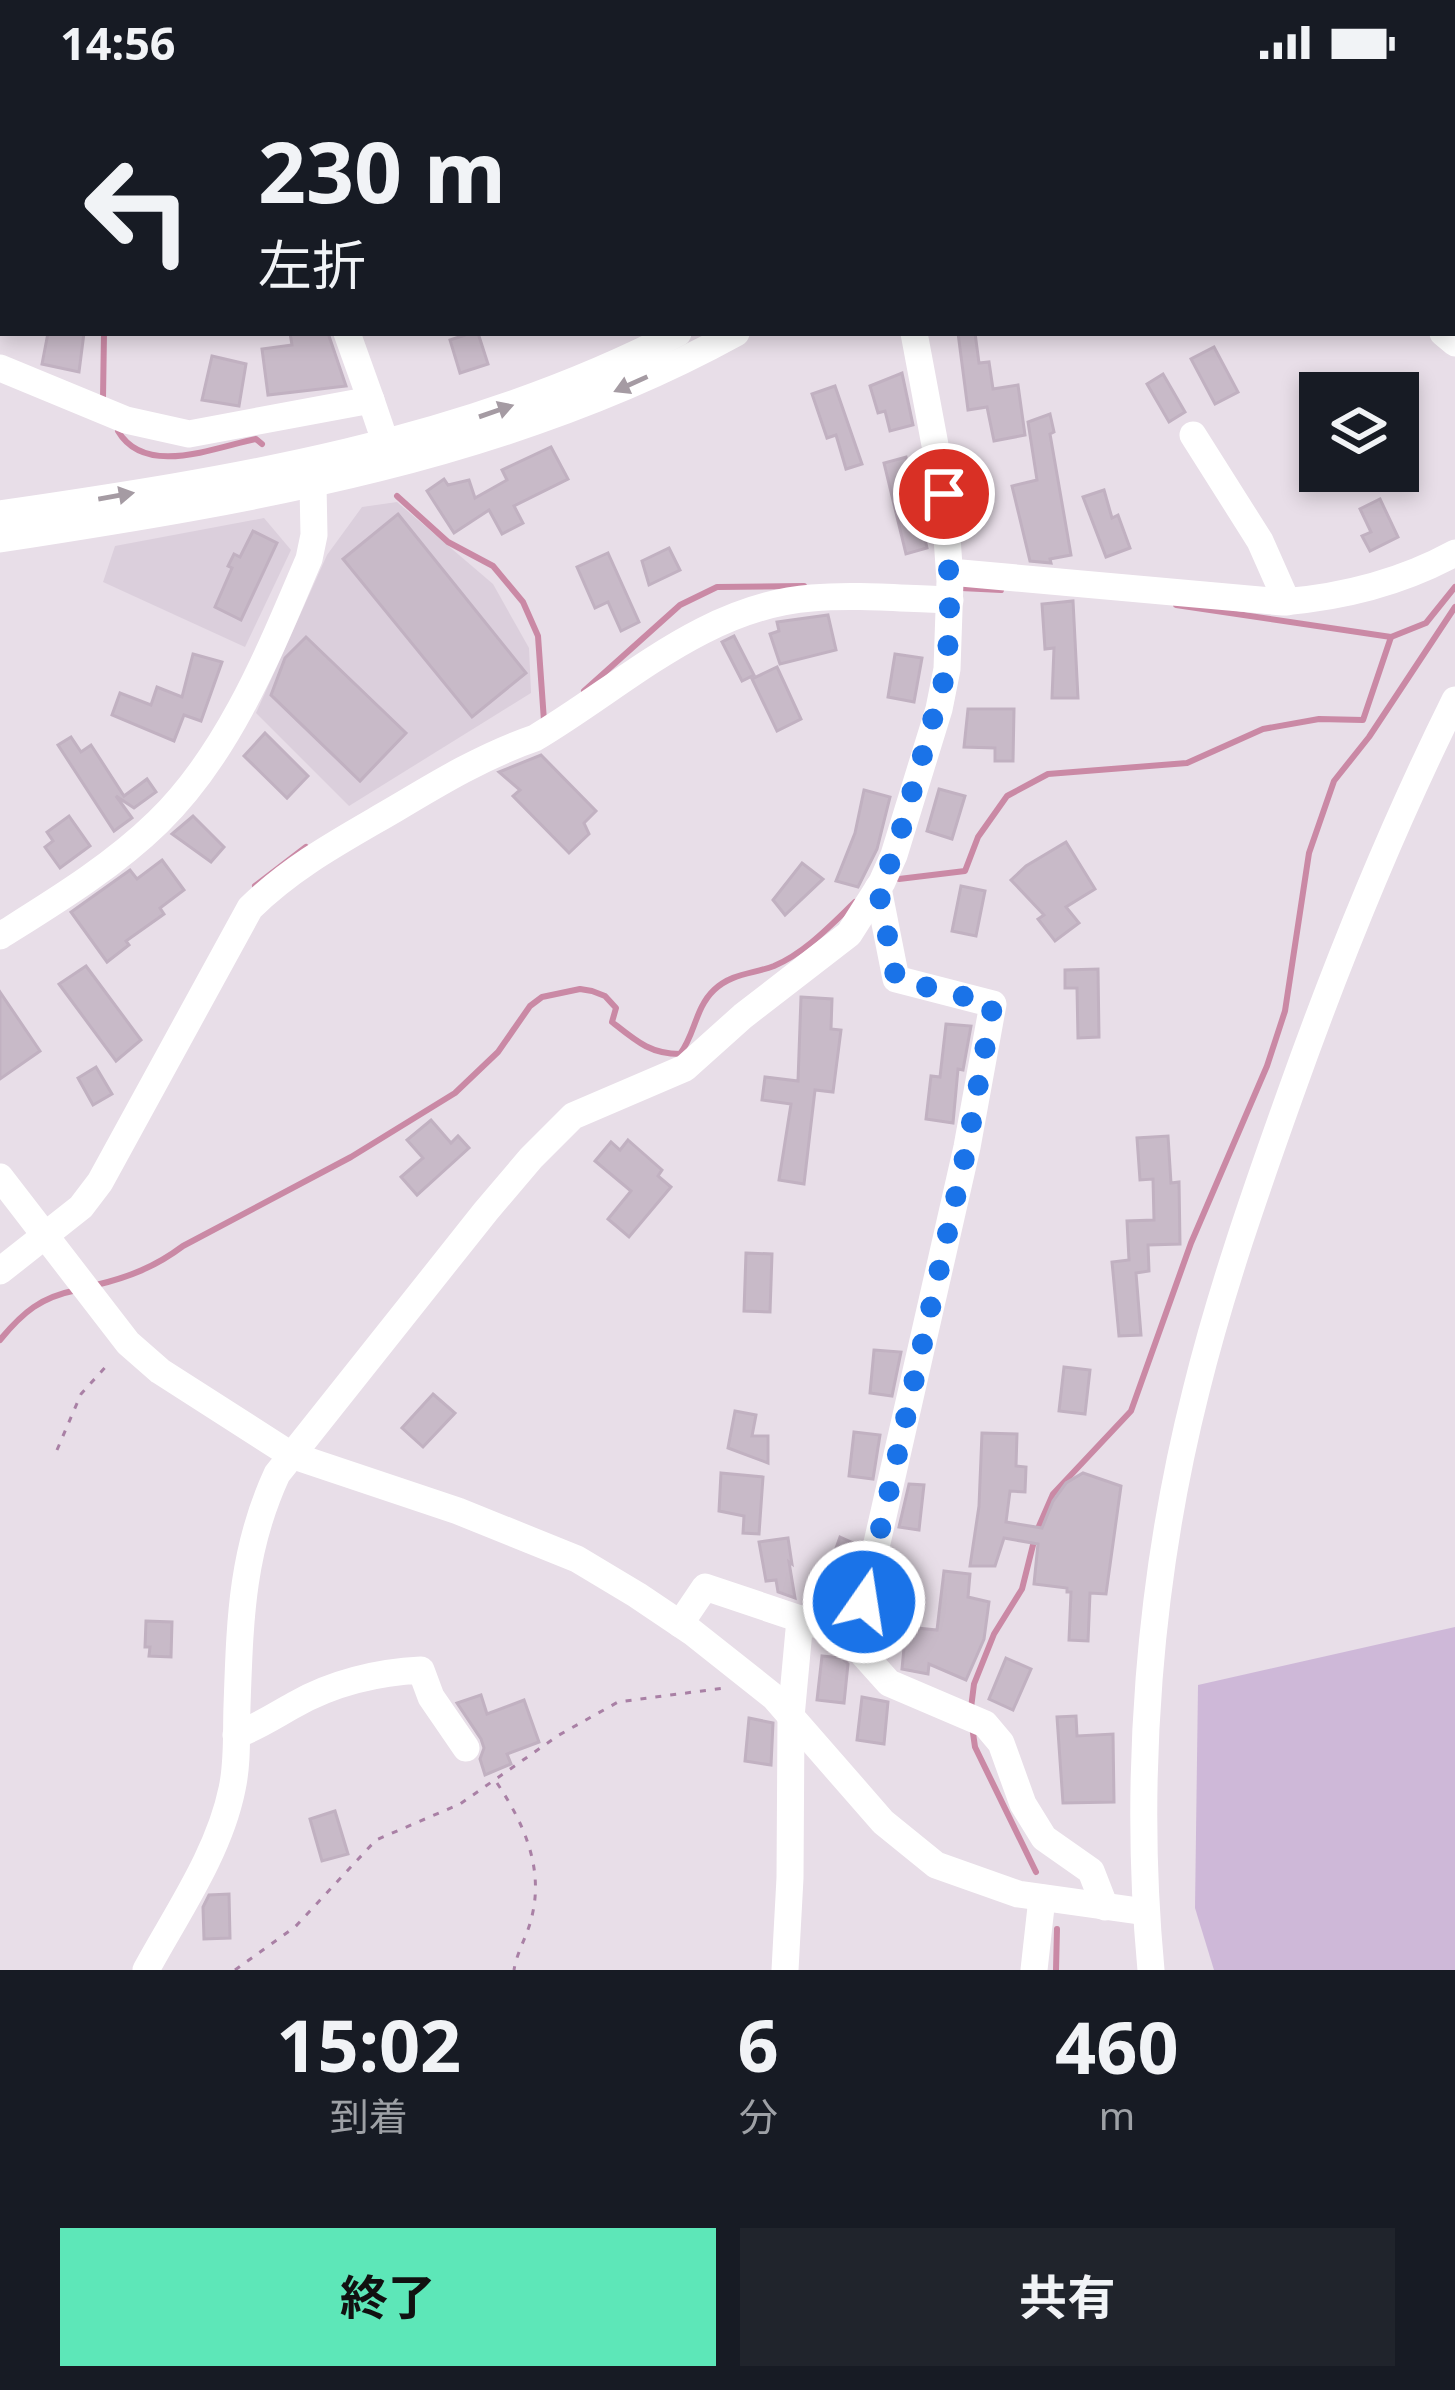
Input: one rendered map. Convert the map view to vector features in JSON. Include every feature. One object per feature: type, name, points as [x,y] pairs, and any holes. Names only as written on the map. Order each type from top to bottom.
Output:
[{"type":"street","points":[[348,336],[386,444]]},
{"type":"street","points":[[0,514],[310,463],[386,444],[574,384],[672,336]]},
{"type":"street","points":[[0,539],[313,485],[469,445],[537,422],[730,336]]},
{"type":"street","points":[[146,1970],[223,1822],[233,1785],[241,1606],[249,1546],[259,1510],[277,1474],[531,1158],[573,1116],[685,1068],[742,1016],[849,934],[894,855],[947,669],[950,587],[938,454],[915,336]]},
{"type":"street","points":[[0,368],[125,419],[189,434],[371,400]]},
{"type":"street","points":[[1193,435],[1260,541],[1287,602]]},
{"type":"street","points":[[0,936],[126,851],[188,790],[240,709],[309,559],[314,535],[313,485]]},
{"type":"street","points":[[0,1271],[40,1232],[81,1208],[100,1182],[250,908],[286,872],[439,783],[505,748],[535,738],[699,630],[730,616],[811,598],[950,587],[1287,602],[1326,598],[1409,574],[1455,554]]},
{"type":"street","points":[[1151,1970],[1146,1912],[1147,1741],[1158,1584],[1195,1393],[1241,1232],[1323,1002],[1400,812],[1455,700]]},
{"type":"street","points":[[854,1644],[967,1147],[993,1004],[896,979],[878,888]]},
{"type":"street","points":[[0,1177],[128,1343],[160,1370],[291,1455],[458,1511],[577,1559],[680,1624],[791,1717],[884,1822],[936,1865],[981,1884],[1042,1898],[1146,1912]]},
{"type":"street","points":[[680,1624],[705,1587],[845,1634],[889,1683],[985,1724],[1001,1743],[1023,1804],[1044,1838],[1091,1871],[1105,1907]]},
{"type":"street","points":[[785,1970],[791,1717],[800,1619]]},
{"type":"street","points":[[236,1735],[349,1682],[390,1671],[421,1670],[431,1697],[466,1748]]},
{"type":"street","points":[[1034,1970],[1042,1898]]},
{"type":"path","points":[[57,1450],[81,1394],[128,1343]]},
{"type":"path","points":[[235,1970],[295,1927],[376,1840],[460,1804],[559,1735],[618,1702],[753,1682]]},
{"type":"path","points":[[496,1781],[522,1821],[533,1861],[533,1913],[514,1970]]},
{"type":"shaded area","points":[[397,502],[493,584],[529,648],[531,693],[349,806],[256,713],[327,555],[362,507]]},
{"type":"shaded area","points":[[264,518],[291,550],[245,647],[103,582],[115,546]]},
{"type":"shaded area","points":[[1455,1627],[1455,1970],[1214,1970],[1195,1908],[1198,1685]]},
{"type":"building","points":[[47,336],[84,336],[79,372],[42,364]]},
{"type":"building","points":[[290,336],[329,336],[346,386],[268,395],[262,349],[292,345]]},
{"type":"building","points":[[479,336],[488,364],[460,373],[450,340]]},
{"type":"building","points":[[958,336],[975,336],[979,363],[989,362],[993,389],[1018,385],[1025,435],[994,441],[987,407],[968,410]]},
{"type":"building","points":[[1214,347],[1238,392],[1215,404],[1191,359]]},
{"type":"building","points":[[212,356],[246,364],[239,406],[202,400]]},
{"type":"building","points":[[902,373],[913,425],[890,431],[885,411],[878,413],[870,386]]},
{"type":"building","points":[[1163,374],[1185,412],[1169,422],[1147,384]]},
{"type":"building","points":[[835,386],[862,464],[846,469],[836,435],[827,438],[812,394]]},
{"type":"building","points":[[1050,414],[1071,555],[1050,559],[1051,563],[1030,561],[1012,486],[1037,480],[1028,422]]},
{"type":"building","points":[[551,447],[568,479],[514,506],[523,523],[502,534],[489,510],[454,533],[427,491],[444,479],[448,485],[469,480],[475,498],[507,480],[502,470]]},
{"type":"building","points":[[906,457],[927,548],[906,554],[884,463]]},
{"type":"building","points":[[1104,490],[1112,518],[1118,515],[1130,548],[1106,557],[1083,497]]},
{"type":"building","points":[[1380,499],[1398,537],[1370,551],[1362,536],[1371,532],[1360,509]]},
{"type":"building","points":[[398,514],[526,673],[472,717],[343,559]]},
{"type":"building","points":[[253,531],[277,543],[241,620],[215,607],[234,554],[240,557]]},
{"type":"building","points":[[669,548],[680,570],[649,585],[642,561]]},
{"type":"building","points":[[608,553],[639,622],[621,631],[608,602],[595,608],[577,567]]},
{"type":"building","points":[[1073,601],[1078,698],[1052,698],[1054,648],[1045,649],[1042,604]]},
{"type":"building","points":[[828,615],[836,650],[780,664],[770,634],[779,631],[777,622]]},
{"type":"building","points":[[734,636],[754,675],[742,681],[722,642]]},
{"type":"building","points":[[306,637],[406,733],[360,781],[271,695],[285,658]]},
{"type":"building","points":[[193,654],[222,662],[201,721],[184,715],[174,741],[112,715],[120,693],[151,705],[157,687],[182,697]]},
{"type":"building","points":[[895,654],[922,658],[914,702],[888,697]]},
{"type":"building","points":[[777,667],[801,719],[777,731],[752,679]]},
{"type":"building","points":[[968,709],[1014,709],[1013,761],[995,761],[995,748],[964,747]]},
{"type":"building","points":[[265,733],[308,776],[287,798],[244,756]]},
{"type":"building","points":[[71,737],[81,752],[91,745],[124,796],[147,779],[156,792],[134,808],[116,796],[132,818],[114,831],[58,745]]},
{"type":"building","points":[[541,755],[596,811],[584,823],[589,834],[569,853],[513,796],[520,790],[499,772]]},
{"type":"building","points":[[939,789],[965,796],[952,839],[927,831]]},
{"type":"building","points":[[864,790],[890,797],[877,849],[858,887],[836,881],[855,833]]},
{"type":"building","points":[[69,816],[90,846],[60,868],[45,847],[53,841],[47,832]]},
{"type":"building","points":[[193,816],[224,847],[211,862],[172,834]]},
{"type":"building","points":[[1066,842],[1095,889],[1066,907],[1079,923],[1055,941],[1038,919],[1044,915],[1011,880]]},
{"type":"building","points":[[162,860],[184,890],[160,908],[164,914],[126,941],[129,945],[107,962],[71,912],[130,870],[137,879]]},
{"type":"building","points":[[802,863],[823,879],[785,915],[773,900]]},
{"type":"building","points":[[961,886],[985,891],[976,936],[952,931]]},
{"type":"building","points":[[86,966],[141,1040],[116,1061],[59,984]]},
{"type":"building","points":[[1098,969],[1099,1037],[1078,1038],[1077,988],[1065,988],[1065,970]]},
{"type":"building","points":[[0,992],[40,1051],[0,1079]]},
{"type":"building","points":[[801,997],[832,999],[831,1029],[841,1030],[833,1092],[815,1090],[804,1184],[779,1180],[791,1104],[762,1100],[765,1077],[798,1081]]},
{"type":"building","points":[[946,1024],[971,1026],[963,1070],[958,1069],[953,1123],[926,1119],[931,1076],[940,1077]]},
{"type":"building","points":[[96,1067],[112,1094],[93,1105],[78,1078]]},
{"type":"building","points":[[431,1120],[451,1143],[458,1136],[469,1148],[417,1195],[401,1177],[423,1158],[407,1140]]},
{"type":"building","points":[[1168,1136],[1171,1183],[1179,1182],[1180,1244],[1148,1245],[1149,1271],[1136,1273],[1141,1335],[1119,1336],[1112,1262],[1129,1260],[1127,1221],[1154,1220],[1153,1179],[1140,1180],[1137,1138]]},
{"type":"building","points":[[628,1140],[662,1170],[658,1176],[671,1187],[629,1237],[608,1219],[631,1191],[595,1161],[611,1142],[620,1150]]},
{"type":"building","points":[[746,1253],[772,1254],[770,1312],[744,1311]]},
{"type":"building","points":[[874,1350],[901,1352],[892,1396],[870,1393]]},
{"type":"building","points":[[1064,1367],[1090,1370],[1085,1414],[1059,1411]]},
{"type":"building","points":[[433,1394],[455,1413],[423,1447],[402,1428]]},
{"type":"building","points":[[735,1411],[756,1415],[752,1436],[768,1436],[768,1463],[728,1448]]},
{"type":"building","points":[[854,1432],[880,1435],[873,1479],[849,1476]]},
{"type":"building","points":[[982,1433],[1017,1434],[1016,1466],[1026,1467],[1025,1492],[1010,1491],[1006,1522],[1042,1528],[1066,1483],[1083,1473],[1121,1486],[1106,1594],[1090,1593],[1088,1641],[1069,1640],[1071,1592],[1034,1584],[1038,1544],[1004,1538],[995,1566],[970,1566]]},
{"type":"building","points":[[721,1473],[763,1477],[759,1534],[743,1533],[744,1516],[719,1511]]},
{"type":"building","points":[[909,1484],[924,1485],[919,1530],[899,1527]]},
{"type":"building","points":[[840,1537],[858,1545],[848,1589],[825,1579]]},
{"type":"building","points":[[788,1538],[795,1598],[778,1592],[776,1580],[766,1581],[759,1542]]},
{"type":"building","points":[[944,1571],[970,1574],[968,1597],[989,1602],[984,1639],[966,1680],[929,1664],[928,1674],[902,1669],[906,1627],[937,1630]]},
{"type":"building","points":[[146,1621],[172,1622],[171,1657],[149,1656]]},
{"type":"building","points":[[822,1656],[842,1658],[848,1664],[844,1703],[817,1700]]},
{"type":"building","points":[[1006,1658],[1031,1669],[1013,1710],[989,1699]]},
{"type":"building","points":[[481,1695],[487,1714],[524,1700],[539,1742],[507,1754],[511,1764],[485,1775],[481,1739],[457,1703]]},
{"type":"building","points":[[862,1697],[888,1702],[884,1744],[857,1740]]},
{"type":"building","points":[[1076,1716],[1077,1736],[1113,1734],[1114,1802],[1063,1803],[1057,1717]]},
{"type":"building","points":[[749,1718],[773,1723],[771,1765],[745,1761]]},
{"type":"building","points":[[335,1811],[348,1854],[322,1861],[310,1819]]},
{"type":"building","points":[[229,1894],[230,1938],[204,1939],[203,1907],[209,1895]]},
{"type":"waterway","points":[[103,398],[104,336]]},
{"type":"waterway","points":[[118,431],[130,445],[162,456],[201,453],[256,439],[262,444]]},
{"type":"waterway","points":[[397,496],[448,542],[493,566],[523,602],[538,636],[544,721]]},
{"type":"waterway","points":[[584,691],[680,605],[717,587],[804,586]]},
{"type":"waterway","points":[[1176,605],[1391,637],[1426,623],[1455,587]]},
{"type":"waterway","points":[[961,588],[1001,590]]},
{"type":"waterway","points":[[971,1708],[974,1684],[994,1634],[1022,1589],[1036,1533],[1053,1494],[1131,1411],[1191,1243],[1267,1066],[1285,1011],[1309,853],[1334,781],[1369,737],[1455,607]]},
{"type":"waterway","points":[[899,879],[965,871],[978,837],[1007,796],[1048,774],[1187,763],[1263,729],[1319,719],[1363,720],[1391,637]]},
{"type":"waterway","points":[[255,886],[306,847]]},
{"type":"waterway","points":[[96,1285],[152,1265],[351,1157],[455,1093],[498,1052],[530,1006],[542,997],[580,989],[605,996],[616,1008],[612,1022],[652,1049],[680,1054],[714,990],[796,954],[855,902]]},
{"type":"waterway","points":[[0,1340],[34,1307],[77,1290]]},
{"type":"waterway","points":[[972,1726],[975,1747],[1036,1872]]},
{"type":"waterway","points":[[1056,1970],[1057,1929]]},
{"type":"route","points":[[864,1602],[967,1147],[993,1004],[896,979],[878,888],[894,855],[947,669],[951,613],[944,494]]}]
